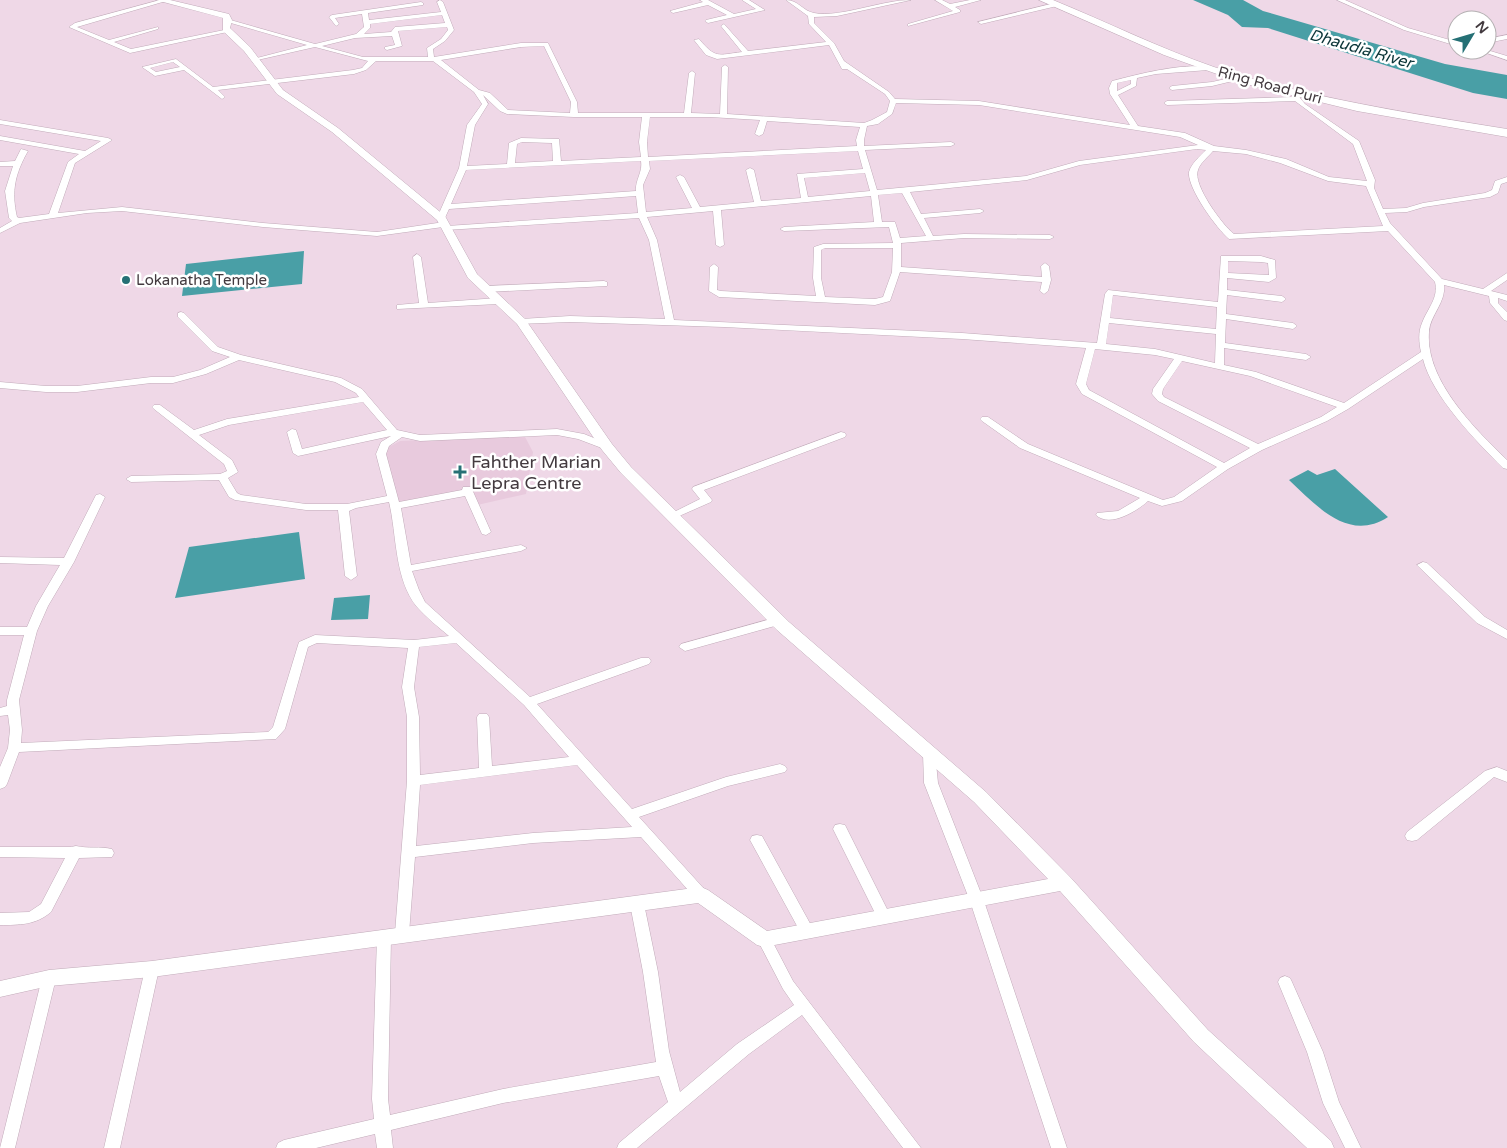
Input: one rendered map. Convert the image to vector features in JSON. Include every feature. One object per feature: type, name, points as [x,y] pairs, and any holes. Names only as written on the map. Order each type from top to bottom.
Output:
[{"type":"highway","name":"Ring Road Puri","points":[[1052,2],[1208,68],[1296,96],[1507,133]]},
{"type":"highway","name":"Ring Road Puri","points":[[1052,2],[1182,52],[1259,79],[1378,105],[1507,128]]},
{"type":"street","points":[[574,115],[574,102],[546,44],[521,44],[433,59],[372,60],[228,26],[172,42],[130,51],[72,26],[162,0],[228,18],[228,26],[280,92],[335,130],[444,219],[472,276],[521,322],[607,447],[626,470],[778,621],[980,797],[1064,882],[1200,1036],[1323,1148]]},
{"type":"street","points":[[708,21],[762,10],[745,0]]},
{"type":"street","points":[[789,0],[811,16],[837,14],[908,0]]},
{"type":"street","points":[[910,25],[958,11],[938,0]]},
{"type":"street","points":[[950,6],[978,0]]},
{"type":"street","points":[[1340,0],[1406,29],[1447,41]]},
{"type":"street","points":[[440,2],[450,25],[449,33],[430,48],[433,59],[476,91],[485,104],[471,125],[463,168],[444,219]]},
{"type":"street","points":[[672,11],[706,2],[733,16]]},
{"type":"street","points":[[980,22],[1052,2]]},
{"type":"street","points":[[336,24],[332,17],[334,16],[421,4]]},
{"type":"street","points":[[255,60],[354,36],[368,28],[365,12]]},
{"type":"street","points":[[367,22],[444,13]]},
{"type":"street","points":[[811,16],[811,22],[832,43],[844,68],[879,94],[891,99],[980,103],[1182,135],[1211,148]]},
{"type":"street","points":[[387,48],[398,46],[394,34],[395,29],[450,25]]},
{"type":"street","points":[[724,26],[746,53]]},
{"type":"street","points":[[108,42],[156,28]]},
{"type":"street","points":[[146,30],[172,42]]},
{"type":"street","points":[[354,36],[394,34]]},
{"type":"street","points":[[697,40],[708,54],[712,56],[832,43]]},
{"type":"street","points":[[185,68],[155,74],[146,67],[172,60],[185,68],[222,97]]},
{"type":"street","points":[[212,89],[354,72],[364,69],[372,60]]},
{"type":"street","points":[[723,116],[725,67]]},
{"type":"street","points":[[1135,128],[1133,120],[1118,101],[1113,90],[1114,82],[1133,76],[1208,68]]},
{"type":"street","points":[[687,116],[692,73]]},
{"type":"street","points":[[1115,94],[1134,85],[1133,76]]},
{"type":"street","points":[[1172,88],[1212,84],[1239,78]]},
{"type":"street","points":[[476,91],[490,95],[501,109],[507,112],[574,115],[723,116],[864,125],[875,122],[890,113],[891,99]]},
{"type":"street","points":[[1167,103],[1296,96],[1356,144],[1371,180],[1370,188],[1390,228],[1439,281],[1507,298]]},
{"type":"street","points":[[646,116],[643,142],[646,170],[639,185],[642,216],[653,240],[670,323]]},
{"type":"street","points":[[759,134],[764,118]]},
{"type":"street","points":[[0,122],[108,140],[72,162],[53,215]]},
{"type":"street","points":[[864,125],[860,140],[861,148],[874,192],[878,223]]},
{"type":"street","points":[[0,138],[85,153]]},
{"type":"street","points":[[511,165],[513,143],[521,140],[556,140],[557,163]]},
{"type":"street","points":[[463,168],[951,144]]},
{"type":"street","points":[[444,219],[642,216],[1028,178],[1090,161],[1188,148],[1211,148],[1268,157],[1341,182],[1370,184]]},
{"type":"street","points":[[1211,148],[1194,169],[1192,178],[1215,218],[1228,235],[1238,238],[1390,228]]},
{"type":"street","points":[[18,221],[13,218],[8,190],[9,179],[24,151]]},
{"type":"street","points":[[0,164],[17,163]]},
{"type":"street","points":[[750,170],[758,204]]},
{"type":"street","points":[[805,199],[800,176],[867,171]]},
{"type":"street","points":[[680,177],[696,210]]},
{"type":"street","points":[[0,180],[9,179]]},
{"type":"street","points":[[1380,211],[1407,210],[1423,205],[1487,196],[1495,191],[1498,184],[1507,179]]},
{"type":"street","points":[[904,189],[931,239]]},
{"type":"street","points":[[0,231],[18,221],[53,215],[122,209],[263,225],[377,234],[444,219],[640,193]]},
{"type":"street","points":[[717,208],[720,245]]},
{"type":"street","points":[[920,216],[980,211]]},
{"type":"street","points":[[714,267],[713,291],[715,293],[821,299],[888,300],[895,284],[898,243],[892,224],[878,223],[784,228]]},
{"type":"street","points":[[821,299],[817,278],[817,248],[824,246],[898,243],[964,236],[1050,237]]},
{"type":"street","points":[[1219,366],[1223,260],[1227,256],[1266,259],[1272,262],[1273,276],[1269,279],[1223,275]]},
{"type":"street","points":[[417,257],[424,305]]},
{"type":"street","points":[[1044,290],[1047,280],[1045,266]]},
{"type":"street","points":[[896,269],[1047,280]]},
{"type":"street","points":[[1489,293],[1507,276]]},
{"type":"street","points":[[1439,281],[1440,289],[1434,309],[1424,327],[1425,353],[1439,386],[1463,421],[1507,466]]},
{"type":"street","points":[[486,289],[604,284]]},
{"type":"street","points":[[1222,305],[1115,291],[1109,294],[1105,320],[1082,384],[1085,392],[1224,467]]},
{"type":"street","points":[[1223,292],[1282,299]]},
{"type":"street","points":[[1489,293],[1494,303],[1507,318]]},
{"type":"street","points":[[400,307],[498,301]]},
{"type":"street","points":[[181,315],[215,349],[238,357],[338,380],[358,391],[397,433]]},
{"type":"street","points":[[1222,316],[1293,326]]},
{"type":"street","points":[[521,322],[570,319],[952,335],[1155,352],[1253,374],[1345,407]]},
{"type":"street","points":[[1105,320],[1221,332]]},
{"type":"street","points":[[1220,345],[1306,357]]},
{"type":"street","points":[[984,419],[1024,446],[1162,504],[1171,502],[1224,467],[1258,448],[1324,419],[1345,407],[1425,353]]},
{"type":"street","points":[[0,385],[46,389],[77,389],[151,380],[173,380],[203,372],[238,357]]},
{"type":"street","points":[[1180,357],[1158,389],[1157,394],[1161,399],[1258,448]]},
{"type":"street","points":[[194,434],[227,422],[366,399]]},
{"type":"street","points":[[131,479],[222,477],[234,472],[232,467],[194,434],[157,407]]},
{"type":"street","points":[[292,432],[298,453],[397,433],[420,438],[557,432],[580,436],[607,447]]},
{"type":"street","points":[[397,433],[385,444],[381,454],[394,502],[406,568],[413,590],[421,604],[439,618],[458,639],[528,702],[701,895],[764,939],[788,986],[914,1148]]},
{"type":"street","points":[[672,515],[707,500],[697,489],[841,435]]},
{"type":"street","points":[[222,477],[233,495],[239,498],[306,507],[347,507],[468,491],[486,532]]},
{"type":"street","points":[[0,784],[14,748],[16,730],[13,700],[31,631],[42,606],[68,562],[100,497]]},
{"type":"street","points":[[1101,515],[1114,516],[1126,513],[1146,497]]},
{"type":"street","points":[[347,507],[342,514],[351,576]]},
{"type":"street","points":[[406,568],[521,548]]},
{"type":"street","points":[[0,560],[68,562]]},
{"type":"street","points":[[1423,566],[1481,620],[1507,635]]},
{"type":"street","points":[[685,647],[778,621]]},
{"type":"street","points":[[0,630],[31,631]]},
{"type":"street","points":[[14,748],[271,736],[279,730],[291,682],[303,645],[306,642],[315,639],[414,644],[458,639]]},
{"type":"street","points":[[385,1148],[380,1099],[393,935],[409,852],[414,781],[413,717],[408,687],[414,644]]},
{"type":"street","points":[[528,702],[645,661]]},
{"type":"street","points":[[0,712],[13,710]]},
{"type":"street","points":[[483,717],[486,773]]},
{"type":"street","points":[[930,753],[931,782],[977,901],[1059,1148]]},
{"type":"street","points":[[414,781],[579,760]]},
{"type":"street","points":[[628,815],[726,782],[780,769]]},
{"type":"street","points":[[1412,836],[1490,774],[1497,772],[1507,777]]},
{"type":"street","points":[[840,828],[884,916]]},
{"type":"street","points":[[409,852],[534,838],[645,832]]},
{"type":"street","points":[[757,840],[807,931]]},
{"type":"street","points":[[0,919],[23,919],[40,914],[46,908],[76,851]]},
{"type":"street","points":[[0,852],[76,851],[107,853]]},
{"type":"street","points":[[764,939],[884,916],[977,901],[1064,882]]},
{"type":"street","points":[[0,988],[49,978],[152,969],[393,935],[701,895]]},
{"type":"street","points":[[637,904],[654,993],[664,1068],[678,1104]]},
{"type":"street","points":[[112,1148],[152,969]]},
{"type":"street","points":[[7,1148],[49,978]]},
{"type":"street","points":[[1285,982],[1315,1052],[1332,1102],[1353,1148]]},
{"type":"street","points":[[625,1148],[743,1049],[804,1006]]},
{"type":"street","points":[[284,1148],[503,1096],[664,1068]]},
{"type":"shaded area","name":"Fahther Marian Lepra Centre","points":[[524,435],[533,452],[526,494],[473,506],[465,491],[398,504],[385,449],[400,441]]},
{"type":"water","name":"Dhaudia River","points":[[1193,0],[1243,0],[1263,11],[1445,64],[1507,75],[1507,99],[1473,93],[1268,28],[1242,27],[1228,15]]},
{"type":"water","points":[[304,251],[302,284],[182,296],[186,264]]},
{"type":"water","points":[[1335,469],[1388,517],[1373,524],[1359,526],[1346,523],[1322,510],[1289,480],[1308,470],[1317,475]]},
{"type":"water","points":[[299,532],[305,579],[175,598],[189,547]]},
{"type":"water","points":[[370,595],[368,619],[331,620],[334,598]]},
{"type":"place","name":"Lokanatha Temple","points":[[126,280]]},
{"type":"place","name":"Fahther Marian Lepra Centre","points":[[460,472]]}]
